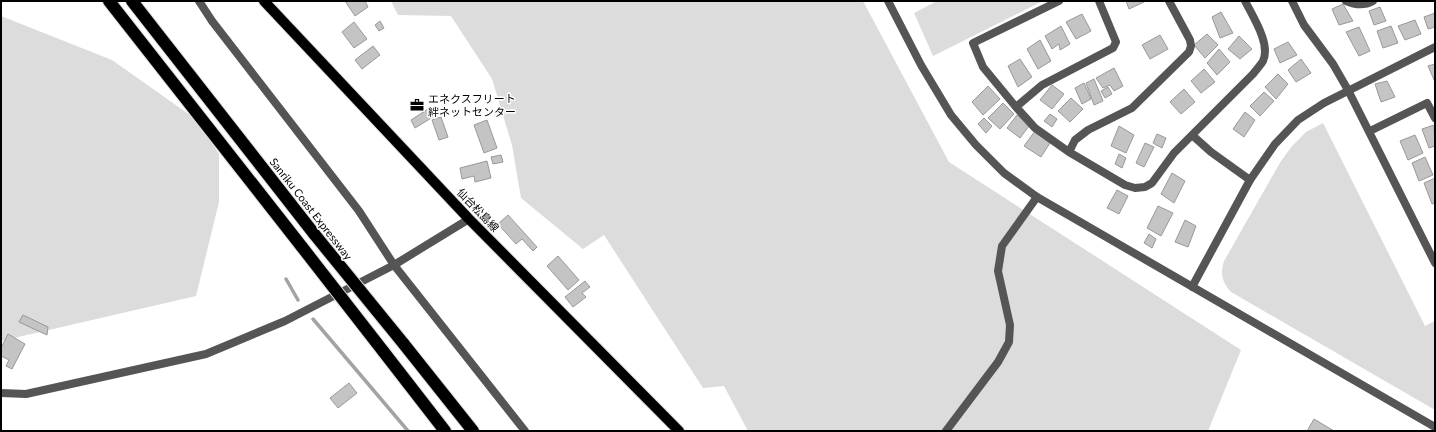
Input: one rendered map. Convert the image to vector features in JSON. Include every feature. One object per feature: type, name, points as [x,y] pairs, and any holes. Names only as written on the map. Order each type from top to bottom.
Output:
[{"type":"highway","points":[[109,1],[445,431]]},
{"type":"highway","name":"Sanriku Coast Expressway","points":[[132,1],[315,235],[403,342],[473,431]]},
{"type":"main road","name":"仙台松島線","points":[[264,1],[468,219],[679,431]]},
{"type":"street","points":[[199,1],[212,21],[359,211],[394,265],[525,431]]},
{"type":"street","points":[[888,1],[921,65],[950,115],[976,145],[1004,173],[1037,197],[1435,427]]},
{"type":"street","points":[[1059,1],[973,43],[983,67],[1035,128],[1069,152],[1125,185],[1135,188],[1145,187],[1152,183],[1158,177],[1174,153],[1253,74],[1263,61],[1265,50],[1264,41],[1245,1]]},
{"type":"street","points":[[1016,107],[1042,85],[1113,48],[1116,42],[1099,1]]},
{"type":"street","points":[[1069,152],[1076,140],[1088,130],[1132,108],[1189,52],[1191,46],[1190,40],[1169,1]]},
{"type":"street","points":[[1292,1],[1304,25],[1333,64],[1348,90],[1435,262]]},
{"type":"street","points":[[1346,1],[1356,5],[1368,4],[1373,1]]},
{"type":"street","points":[[1192,287],[1250,180],[1275,144],[1298,120],[1324,103],[1348,90],[1435,47]]},
{"type":"street","points":[[1370,131],[1427,103],[1435,118]]},
{"type":"street","points":[[1192,135],[1211,152],[1250,180]]},
{"type":"street","points":[[946,431],[998,362],[1009,342],[1010,325],[998,271],[1002,246],[1037,197]]},
{"type":"street","points":[[1,393],[26,394],[206,354],[285,321],[394,265],[468,219]]},
{"type":"shaded area","points":[[391,1],[863,1],[949,162],[1241,350],[1208,431],[748,431],[724,386],[703,388],[604,235],[583,249],[521,198],[512,145],[492,79],[451,16],[398,15]]},
{"type":"shaded area","points":[[937,1],[1043,1],[933,56],[914,13]]},
{"type":"shaded area","points":[[1,16],[112,60],[197,120],[219,154],[219,202],[196,296],[1,341]]},
{"type":"shaded area","points":[[1323,123],[1425,326],[1435,321],[1435,410],[1231,292],[1224,281],[1222,270],[1224,261],[1281,161],[1292,146],[1306,132]]},
{"type":"building","points":[[345,1],[365,1],[368,7],[355,16]]},
{"type":"building","points":[[1126,1],[1143,1],[1144,2],[1129,9]]},
{"type":"building","points":[[1343,4],[1353,21],[1339,25],[1332,9]]},
{"type":"building","points":[[1380,7],[1386,21],[1374,25],[1369,11]]},
{"type":"building","points":[[1221,12],[1233,33],[1220,38],[1212,17]]},
{"type":"building","points":[[1435,13],[1435,27],[1428,29],[1424,17]]},
{"type":"building","points":[[1082,14],[1091,31],[1076,39],[1066,22]]},
{"type":"building","points":[[1415,20],[1421,34],[1405,40],[1398,26]]},
{"type":"building","points":[[380,21],[384,28],[379,31],[375,25]]},
{"type":"building","points":[[354,22],[367,39],[354,48],[342,32]]},
{"type":"building","points":[[1061,26],[1070,44],[1060,50],[1059,44],[1052,49],[1045,36]]},
{"type":"building","points":[[1391,26],[1398,43],[1383,48],[1377,31]]},
{"type":"building","points":[[1359,27],[1370,51],[1359,56],[1346,32]]},
{"type":"building","points":[[1207,34],[1218,45],[1205,58],[1194,45]]},
{"type":"building","points":[[1160,35],[1168,49],[1150,59],[1142,45]]},
{"type":"building","points":[[1239,36],[1252,49],[1240,59],[1228,49]]},
{"type":"building","points":[[1040,40],[1051,61],[1038,69],[1027,49]]},
{"type":"building","points":[[1288,42],[1297,55],[1280,63],[1274,49]]},
{"type":"building","points":[[373,46],[380,55],[362,69],[355,60]]},
{"type":"building","points":[[1219,49],[1230,62],[1217,75],[1207,63]]},
{"type":"building","points":[[1020,59],[1032,77],[1018,87],[1008,66]]},
{"type":"building","points":[[1301,59],[1311,73],[1296,82],[1288,70]]},
{"type":"building","points":[[1435,64],[1435,82],[1428,66]]},
{"type":"building","points":[[1114,68],[1123,86],[1114,91],[1110,85],[1103,88],[1096,78]]},
{"type":"building","points":[[1204,69],[1215,82],[1201,93],[1191,81]]},
{"type":"building","points":[[1278,74],[1288,84],[1276,99],[1265,87]]},
{"type":"building","points":[[1094,79],[1103,101],[1094,105],[1086,83]]},
{"type":"building","points":[[1387,81],[1395,97],[1381,102],[1375,84]]},
{"type":"building","points":[[1084,83],[1091,99],[1082,104],[1075,88]]},
{"type":"building","points":[[1052,85],[1064,94],[1052,109],[1040,100]]},
{"type":"building","points":[[988,86],[1000,99],[983,115],[972,102]]},
{"type":"building","points":[[1108,87],[1112,94],[1105,98],[1101,91]]},
{"type":"building","points":[[1184,89],[1195,102],[1181,114],[1170,102]]},
{"type":"building","points":[[1264,92],[1274,101],[1260,116],[1250,106]]},
{"type":"building","points":[[1071,98],[1083,109],[1070,122],[1058,111]]},
{"type":"building","points":[[1003,103],[1014,114],[1000,129],[988,118]]},
{"type":"building","points":[[428,109],[433,117],[415,128],[411,120]]},
{"type":"building","points":[[1245,112],[1255,120],[1244,137],[1233,129]]},
{"type":"building","points":[[1050,114],[1057,119],[1052,127],[1044,121]]},
{"type":"building","points":[[1017,115],[1029,126],[1020,138],[1007,128]]},
{"type":"building","points":[[441,117],[448,137],[439,140],[432,120]]},
{"type":"building","points":[[984,118],[992,126],[986,133],[978,124]]},
{"type":"building","points":[[487,120],[497,148],[484,153],[474,125]]},
{"type":"building","points":[[1434,125],[1435,146],[1429,148],[1422,129]]},
{"type":"building","points":[[1119,126],[1134,135],[1126,153],[1111,146]]},
{"type":"building","points":[[1035,131],[1050,143],[1041,157],[1024,146]]},
{"type":"building","points":[[1157,134],[1166,138],[1162,148],[1153,143]]},
{"type":"building","points":[[1415,135],[1423,153],[1408,160],[1400,141]]},
{"type":"building","points":[[1145,143],[1154,147],[1144,167],[1136,163]]},
{"type":"building","points":[[1119,154],[1126,158],[1122,168],[1115,164]]},
{"type":"building","points":[[501,155],[503,162],[493,164],[491,157]]},
{"type":"building","points":[[1425,157],[1433,175],[1419,181],[1412,163]]},
{"type":"building","points":[[487,161],[491,178],[475,182],[474,176],[462,179],[460,168]]},
{"type":"building","points":[[1172,173],[1185,181],[1174,203],[1161,194]]},
{"type":"building","points":[[1435,178],[1435,203],[1432,204],[1424,183]]},
{"type":"building","points":[[1117,190],[1128,196],[1119,214],[1107,208]]},
{"type":"building","points":[[1158,206],[1173,213],[1161,236],[1147,228]]},
{"type":"building","points":[[508,215],[537,247],[533,251],[522,239],[516,244],[498,224]]},
{"type":"building","points":[[1185,220],[1196,226],[1188,247],[1175,242]]},
{"type":"building","points":[[1149,234],[1156,239],[1152,248],[1144,243]]},
{"type":"building","points":[[558,256],[579,280],[568,290],[547,266]]},
{"type":"building","points":[[585,281],[590,287],[582,293],[586,297],[573,307],[565,297]]},
{"type":"building","points":[[23,315],[48,327],[47,335],[19,322]]},
{"type":"building","points":[[8,334],[25,344],[12,369],[6,366],[9,360],[1,356],[1,348]]},
{"type":"building","points":[[349,383],[357,393],[338,408],[330,398]]},
{"type":"building","points":[[1314,419],[1334,431],[1307,431]]},
{"type":"waterway","points":[[286,279],[298,300]]},
{"type":"waterway","points":[[313,319],[408,431]]},
{"type":"place","name":"エネクスフリート 絆ネットセンター","points":[[417,105]]}]
